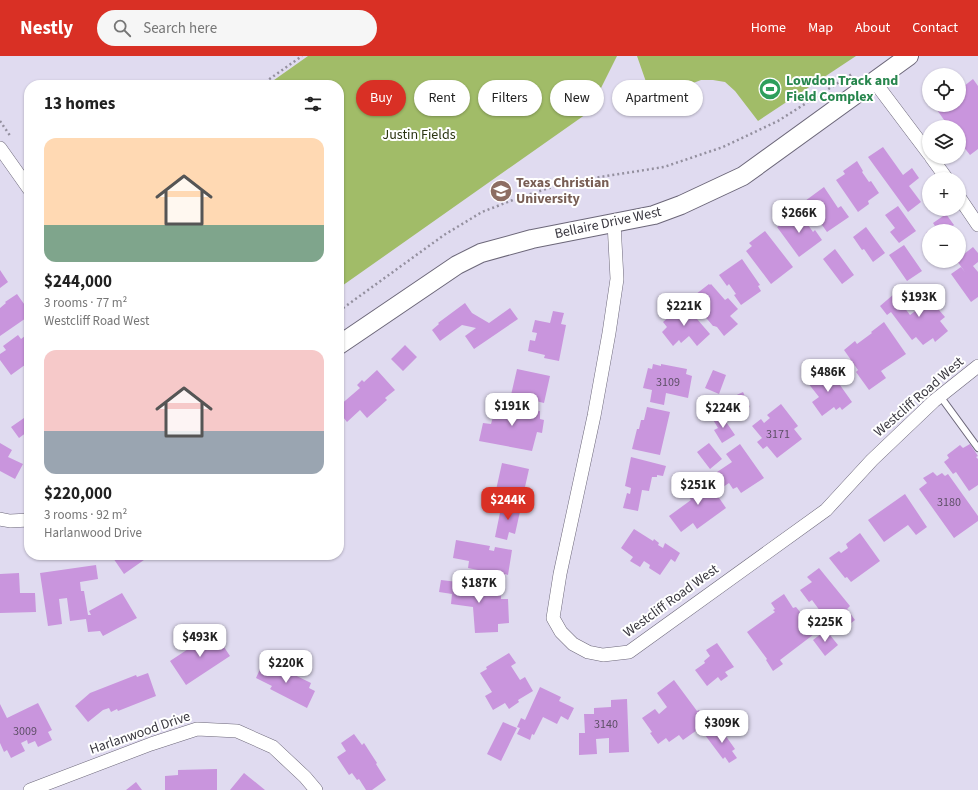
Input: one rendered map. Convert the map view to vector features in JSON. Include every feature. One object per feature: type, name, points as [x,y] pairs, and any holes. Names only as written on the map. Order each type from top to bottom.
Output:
[{"type":"street","name":"Bellaire Drive West","points":[[344,342],[457,266],[481,253],[532,239],[654,215],[681,205],[743,176],[909,56]]},
{"type":"street","points":[[874,81],[922,145]]},
{"type":"street","points":[[0,148],[24,182]]},
{"type":"street","points":[[966,207],[978,225]]},
{"type":"street","name":"Westcliff Road West","points":[[614,223],[617,279],[609,333],[592,423],[560,574],[553,618],[561,632],[573,644],[588,652],[603,655],[628,652],[826,510],[872,460],[940,396],[978,366]]},
{"type":"street","points":[[0,519],[10,521],[24,520]]},
{"type":"street","name":"Harlanwood Drive","points":[[30,790],[48,787],[150,744],[197,729],[237,731],[273,747],[305,776],[316,790]]},
{"type":"lane","points":[[940,396],[978,448]]},
{"type":"path","points":[[268,80],[302,56]]},
{"type":"path","points":[[344,307],[444,235],[482,212],[518,198],[568,182],[664,167],[723,147],[778,121],[853,73]]},
{"type":"green space","name":"Justin Fields","points":[[308,56],[617,56],[604,82],[604,80],[550,80],[550,116],[583,116],[344,284],[344,80],[274,80]]},
{"type":"green space","name":"Lowdon Track and Field Complex","points":[[637,56],[856,56],[758,121],[735,91],[725,82],[713,80],[645,80]]},
{"type":"building","points":[[973,79],[978,86],[978,149],[970,155],[966,150],[966,120],[944,120],[938,112],[966,112],[966,84]]},
{"type":"building","points":[[883,147],[903,175],[912,168],[919,178],[909,186],[921,202],[908,212],[868,157]]},
{"type":"building","points":[[857,161],[863,171],[862,172],[869,182],[871,181],[879,193],[868,201],[869,204],[858,212],[836,180],[845,174],[843,171]]},
{"type":"building","points":[[824,187],[838,208],[841,206],[849,217],[827,232],[805,201]]},
{"type":"building","points":[[898,206],[916,231],[899,243],[890,232],[895,228],[885,215]]},
{"type":"building","points":[[793,211],[803,224],[806,222],[813,232],[815,230],[822,240],[799,257],[777,227],[784,222],[782,219]]},
{"type":"building","points":[[943,216],[947,216],[953,224],[934,224]]},
{"type":"building","points":[[866,227],[885,253],[873,262],[853,237]]},
{"type":"building","points":[[765,231],[793,267],[771,284],[746,251],[752,246],[749,243]]},
{"type":"building","points":[[904,245],[922,271],[907,281],[889,255]]},
{"type":"building","points":[[973,247],[978,253],[978,262],[973,266],[978,272],[978,297],[971,302],[951,274],[960,268],[962,268],[965,272],[962,268],[966,268],[966,252]]},
{"type":"building","points":[[835,249],[854,275],[842,284],[823,259]]},
{"type":"building","points":[[742,259],[760,285],[758,286],[761,291],[741,305],[729,284],[727,286],[719,275]]},
{"type":"building","points":[[0,270],[8,282],[0,288]]},
{"type":"building","points":[[711,284],[725,300],[728,298],[738,309],[730,316],[738,324],[724,336],[717,327],[713,326],[691,298]]},
{"type":"building","points":[[930,293],[942,308],[939,310],[945,317],[940,321],[948,331],[935,342],[933,338],[923,345],[916,337],[912,340],[891,312],[887,315],[880,306],[894,294],[910,315],[918,309],[915,305]]},
{"type":"building","points":[[17,294],[24,304],[24,319],[0,336],[0,308],[6,303],[5,302]]},
{"type":"building","points":[[465,303],[472,313],[489,323],[510,308],[518,319],[474,349],[465,336],[476,328],[462,325],[440,341],[432,330],[439,324],[438,323]]},
{"type":"building","points":[[684,304],[710,334],[697,346],[689,336],[681,343],[679,340],[673,346],[662,332],[667,327],[663,322]]},
{"type":"building","points":[[553,311],[564,313],[561,324],[566,325],[559,361],[544,358],[545,355],[528,351],[530,340],[535,341],[537,333],[532,332],[535,320],[550,323]]},
{"type":"building","points":[[884,322],[906,354],[881,371],[886,378],[869,390],[856,372],[858,370],[844,350],[855,341],[857,344]]},
{"type":"building","points":[[18,335],[21,339],[24,337],[24,366],[11,375],[0,360],[0,354],[6,350],[3,346]]},
{"type":"building","points":[[405,345],[417,357],[403,371],[391,359]]},
{"type":"building","points":[[653,364],[687,369],[686,374],[692,376],[688,398],[666,393],[664,405],[650,402],[652,390],[643,388],[648,368],[652,369]]},
{"type":"building","points":[[517,369],[550,376],[544,403],[511,395]]},
{"type":"building","points":[[377,370],[395,390],[385,398],[387,400],[367,418],[360,410],[347,422],[344,418],[344,402],[360,388],[357,385],[362,380],[364,382]]},
{"type":"building","points":[[713,370],[726,375],[719,394],[705,388]]},
{"type":"building","points":[[812,372],[817,377],[825,372],[832,381],[835,378],[852,402],[842,410],[840,407],[836,410],[834,407],[822,416],[812,402],[819,397],[804,378]]},
{"type":"building","points":[[743,392],[750,407],[727,418],[720,403]]},
{"type":"building","points":[[490,402],[540,411],[540,419],[544,420],[542,433],[537,432],[532,451],[479,441],[483,423],[491,424],[493,417],[487,416]]},
{"type":"building","points":[[781,404],[798,426],[794,429],[802,439],[777,458],[767,446],[763,449],[757,442],[762,438],[752,426],[761,419],[764,423],[770,418],[767,415]]},
{"type":"building","points":[[647,407],[670,412],[660,455],[632,449],[637,429],[639,429],[641,420],[644,420]]},
{"type":"building","points":[[720,413],[735,435],[722,443],[714,430],[718,428],[712,418]]},
{"type":"building","points":[[24,418],[24,434],[19,438],[11,427]]},
{"type":"building","points":[[0,443],[12,450],[8,457],[23,464],[15,479],[0,471]]},
{"type":"building","points":[[709,443],[722,459],[710,469],[697,452]]},
{"type":"building","points":[[740,444],[764,478],[741,493],[737,487],[733,489],[729,483],[723,487],[714,474],[732,462],[726,454]]},
{"type":"building","points":[[970,444],[978,456],[976,457],[978,459],[978,485],[969,491],[956,472],[953,474],[944,462],[949,458],[947,455],[960,445],[963,448]]},
{"type":"building","points":[[631,457],[666,466],[663,476],[657,475],[657,477],[652,477],[649,491],[642,490],[638,511],[623,508],[627,493],[630,494],[631,488],[625,486]]},
{"type":"building","points":[[502,463],[529,469],[523,496],[496,490]]},
{"type":"building","points":[[933,472],[937,476],[942,473],[945,476],[948,474],[978,516],[978,521],[954,538],[919,489],[927,483],[923,478]]},
{"type":"building","points":[[704,476],[726,508],[697,529],[693,523],[681,532],[669,516],[691,500],[684,490]]},
{"type":"building","points":[[905,494],[927,527],[916,535],[908,525],[884,542],[868,520]]},
{"type":"building","points":[[502,503],[521,507],[515,534],[509,532],[507,540],[495,537]]},
{"type":"building","points":[[634,529],[653,541],[654,539],[659,543],[658,545],[663,548],[665,543],[680,553],[675,562],[671,559],[660,575],[649,568],[650,565],[644,561],[640,567],[630,561],[633,557],[621,548]]},
{"type":"building","points":[[860,533],[880,561],[851,582],[847,577],[845,578],[829,558],[839,551],[841,553],[848,548],[846,544]]},
{"type":"building","points":[[456,540],[490,546],[489,550],[494,551],[495,547],[512,550],[508,575],[505,574],[503,582],[482,578],[483,571],[468,568],[469,561],[453,558]]},
{"type":"building","points":[[114,560],[144,560],[124,574]]},
{"type":"building","points":[[96,565],[98,579],[80,582],[81,591],[84,591],[88,615],[91,615],[89,611],[122,593],[137,618],[103,636],[100,631],[88,632],[86,619],[70,621],[67,598],[59,599],[62,624],[48,626],[40,573]]},
{"type":"building","points":[[819,568],[850,606],[847,609],[855,620],[837,634],[812,600],[809,602],[800,590],[812,582],[807,577]]},
{"type":"building","points":[[19,573],[20,593],[35,593],[36,612],[0,613],[0,574]]},
{"type":"building","points":[[441,580],[483,585],[482,592],[501,591],[501,599],[508,599],[509,623],[498,624],[498,632],[475,633],[473,607],[451,604],[452,594],[439,592]]},
{"type":"building","points":[[784,594],[793,608],[796,607],[801,613],[807,609],[822,628],[780,660],[783,664],[773,671],[766,660],[767,659],[747,632],[775,612],[773,610],[775,609],[771,603]]},
{"type":"building","points":[[826,630],[838,645],[825,656],[813,640]]},
{"type":"building","points":[[214,632],[230,656],[186,685],[170,661]]},
{"type":"building","points":[[717,643],[734,667],[725,672],[728,676],[721,681],[718,677],[707,686],[695,670],[705,663],[704,661],[710,656],[706,650]]},
{"type":"building","points":[[509,653],[516,663],[511,666],[520,680],[525,677],[533,691],[518,700],[519,702],[509,709],[505,703],[493,710],[485,696],[492,692],[480,673],[487,669],[486,667]]},
{"type":"building","points":[[264,660],[311,683],[309,688],[315,691],[307,708],[270,689],[272,686],[256,678]]},
{"type":"building","points":[[148,673],[156,696],[118,711],[117,709],[111,712],[109,708],[103,710],[88,722],[75,706],[90,693],[136,675],[137,677]]},
{"type":"building","points":[[674,680],[697,711],[699,710],[704,717],[696,723],[700,728],[683,740],[679,735],[669,742],[666,738],[658,744],[642,718],[655,709],[659,714],[667,707],[657,693]]},
{"type":"building","points":[[540,687],[561,697],[559,701],[574,708],[568,720],[561,716],[557,724],[543,717],[534,735],[532,734],[530,740],[517,734],[520,728],[517,727],[521,718],[525,720]]},
{"type":"building","points":[[627,699],[629,752],[609,753],[609,738],[596,739],[597,754],[579,755],[579,733],[585,733],[584,714],[594,714],[594,708],[611,707],[611,700]]},
{"type":"building","points":[[38,703],[52,730],[48,732],[52,740],[38,747],[35,741],[28,744],[27,740],[21,743],[25,751],[11,758],[7,750],[4,752],[0,743],[0,704],[7,718]]},
{"type":"building","points":[[503,722],[517,728],[501,761],[487,754]]},
{"type":"building","points":[[718,725],[735,749],[732,751],[737,758],[729,763],[725,757],[723,759],[705,735]]},
{"type":"building","points":[[354,734],[362,745],[364,743],[386,780],[372,790],[366,790],[359,779],[357,780],[352,773],[349,775],[337,757],[346,751],[341,743]]},
{"type":"building","points":[[217,769],[217,790],[165,790],[165,776],[178,775],[178,770]]},
{"type":"building","points":[[244,773],[265,790],[230,790]]},
{"type":"building","points":[[136,782],[142,790],[126,790]]},
{"type":"place","name":"Lowdon Track and Field Complex","points":[[770,89]]},
{"type":"place","name":"Texas Christian University","points":[[501,191]]}]
